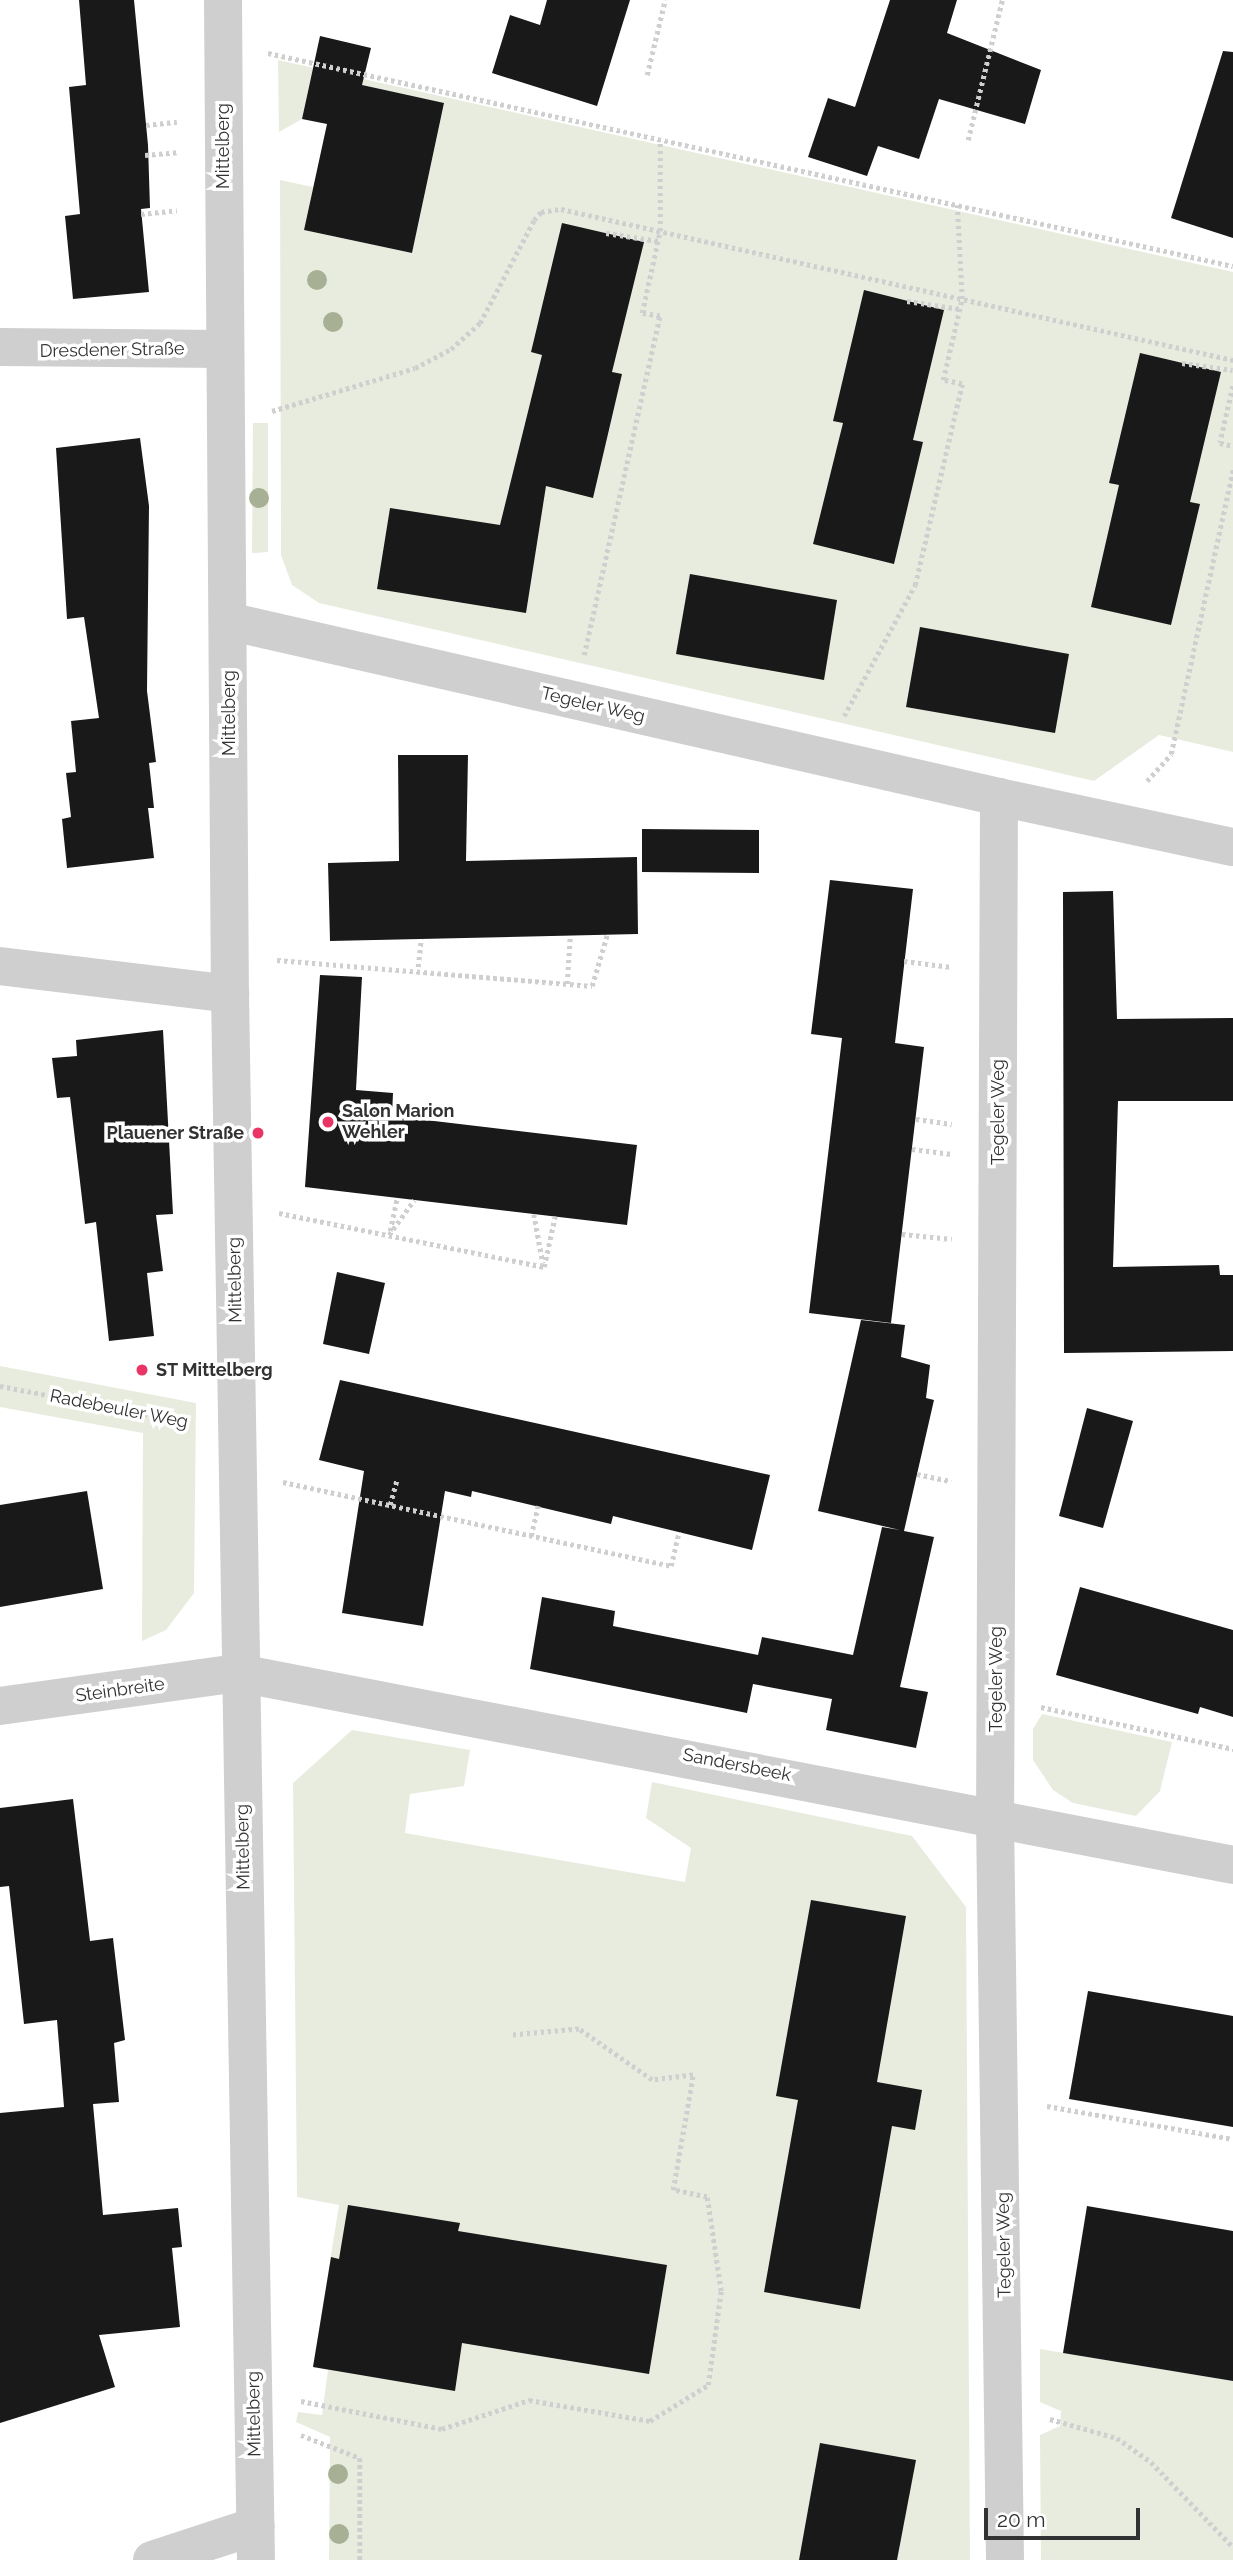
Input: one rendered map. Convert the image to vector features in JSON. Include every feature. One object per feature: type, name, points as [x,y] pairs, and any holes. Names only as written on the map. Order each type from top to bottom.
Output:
[{"type":"street","name":"Mittelberg","points":[[223,0],[230,976],[239,1673],[256,2543]]},
{"type":"street","name":"Dresdener Straße","points":[[0,347],[225,349]]},
{"type":"street","name":"Tegeler Weg","points":[[228,621],[999,797],[1233,847]]},
{"type":"street","name":"Tegeler Weg","points":[[999,797],[995,1817],[1008,2416],[1005,2560]]},
{"type":"street","points":[[0,966],[230,976]]},
{"type":"street","name":"Steinbreite","points":[[0,1706],[239,1673]]},
{"type":"street","name":"Sandersbeek","points":[[239,1673],[1233,1865]]},
{"type":"street","points":[[152,2560],[256,2543]]},
{"type":"path","points":[[648,75],[665,0]]},
{"type":"path","points":[[968,140],[1002,0]]},
{"type":"path","points":[[223,43],[1233,266]]},
{"type":"path","points":[[587,643],[660,316],[642,313],[660,231],[660,140]]},
{"type":"path","points":[[822,757],[915,585],[962,384],[943,380],[962,299],[957,205]]},
{"type":"path","points":[[225,410],[285,411],[435,360],[480,323],[541,212],[561,209],[1233,360]]},
{"type":"path","points":[[606,233],[658,241]]},
{"type":"path","points":[[906,301],[908,296],[960,309]]},
{"type":"path","points":[[1182,363],[1233,370]]},
{"type":"path","points":[[1233,386],[1220,443],[1233,446]]},
{"type":"path","points":[[1113,822],[1171,754],[1233,470]]},
{"type":"path","points":[[421,939],[419,972],[592,986],[607,935]]},
{"type":"path","points":[[566,984],[570,936]]},
{"type":"path","points":[[230,976],[418,967]]},
{"type":"path","points":[[389,1236],[397,1198]]},
{"type":"path","points":[[389,1236],[414,1200]]},
{"type":"path","points":[[234,1204],[544,1267]]},
{"type":"path","points":[[534,1214],[544,1267]]},
{"type":"path","points":[[544,1267],[555,1216]]},
{"type":"path","name":"Radebeuler Weg","points":[[0,1386],[237,1432]]},
{"type":"path","points":[[238,1472],[671,1566],[679,1532]]},
{"type":"path","points":[[390,1505],[397,1479]]},
{"type":"path","points":[[531,1536],[538,1506]]},
{"type":"path","points":[[996,1697],[1233,1749]]},
{"type":"path","points":[[254,2417],[296,2400],[442,2430],[529,2400],[650,2421],[708,2385],[721,2291],[707,2197],[673,2190],[693,2075],[652,2080],[579,2029],[512,2035]]},
{"type":"path","points":[[1001,2098],[1233,2139]]},
{"type":"path","points":[[1008,2416],[1087,2425],[1117,2438],[1152,2462],[1233,2547]]},
{"type":"path","points":[[254,2417],[360,2458],[360,2560]]},
{"type":"shaded area","points":[[278,60],[1233,272],[1233,752],[1159,735],[1094,781],[319,603],[292,585],[281,555],[280,180],[313,187],[304,230],[412,253],[444,104],[311,76],[302,119],[279,132]]},
{"type":"shaded area","points":[[253,423],[268,423],[268,552],[252,553]]},
{"type":"shaded area","points":[[0,1366],[196,1403],[194,1593],[166,1630],[142,1641],[143,1433],[0,1407]]},
{"type":"shaded area","points":[[1042,1714],[1172,1742],[1160,1791],[1136,1816],[1073,1803],[1053,1790],[1033,1760],[1033,1729]]},
{"type":"shaded area","points":[[352,1730],[470,1750],[464,1786],[410,1794],[405,1833],[685,1882],[691,1848],[646,1818],[652,1782],[912,1836],[966,1907],[970,2560],[329,2560],[330,2437],[296,2422],[298,2412],[322,2415],[328,2370],[313,2367],[339,2205],[297,2197],[293,1783]]},
{"type":"shaded area","points":[[1040,2349],[1233,2381],[1233,2560],[1041,2560],[1040,2435],[1060,2426],[1061,2411],[1040,2402]]},
{"type":"building","points":[[79,0],[134,0],[148,145],[150,208],[141,209],[149,292],[73,299],[65,216],[80,214],[69,87],[86,85]]},
{"type":"building","points":[[547,0],[630,0],[597,106],[492,73],[510,15],[540,25]]},
{"type":"building","points":[[890,0],[957,0],[947,33],[1041,70],[1025,124],[939,99],[919,159],[878,146],[867,176],[808,157],[828,98],[855,107]]},
{"type":"building","points":[[320,36],[371,48],[362,85],[444,103],[412,253],[304,230],[327,124],[302,119]]},
{"type":"building","points":[[1223,51],[1233,52],[1233,238],[1171,218]]},
{"type":"building","points":[[562,223],[644,242],[612,372],[622,374],[593,498],[546,486],[526,613],[377,589],[390,508],[500,525],[542,355],[531,352]]},
{"type":"building","points":[[864,290],[944,310],[913,440],[923,442],[894,564],[813,544],[843,423],[833,421]]},
{"type":"building","points":[[1140,353],[1221,372],[1190,502],[1200,504],[1171,625],[1091,607],[1119,485],[1109,483]]},
{"type":"building","points":[[140,438],[149,506],[147,691],[156,762],[149,763],[154,808],[148,808],[154,858],[67,868],[62,819],[71,817],[66,773],[76,772],[71,721],[99,718],[84,617],[67,619],[56,448]]},
{"type":"building","points":[[690,574],[837,600],[824,680],[676,654]]},
{"type":"building","points":[[920,627],[1069,654],[1055,733],[906,707]]},
{"type":"building","points":[[398,755],[468,755],[466,861],[637,857],[638,934],[330,941],[328,863],[399,861]]},
{"type":"building","points":[[642,829],[759,830],[759,873],[642,872]]},
{"type":"building","points":[[830,880],[913,889],[895,1043],[924,1047],[891,1323],[809,1313],[842,1038],[811,1034]]},
{"type":"building","points":[[1113,891],[1117,1019],[1233,1018],[1233,1101],[1118,1101],[1113,1267],[1219,1265],[1220,1275],[1233,1275],[1233,1351],[1064,1353],[1063,892]]},
{"type":"building","points":[[320,975],[362,977],[356,1090],[393,1093],[392,1116],[637,1145],[627,1225],[305,1187]]},
{"type":"building","points":[[163,1030],[173,1214],[156,1215],[163,1271],[147,1273],[154,1336],[109,1341],[96,1222],[85,1224],[70,1097],[57,1098],[52,1058],[77,1056],[76,1040]]},
{"type":"building","points":[[337,1272],[385,1283],[369,1354],[323,1344]]},
{"type":"building","points":[[861,1320],[905,1325],[901,1357],[930,1365],[926,1398],[934,1400],[904,1531],[934,1537],[900,1687],[928,1692],[916,1748],[826,1730],[832,1699],[753,1684],[747,1713],[530,1669],[542,1597],[615,1611],[613,1626],[758,1655],[762,1637],[853,1655],[882,1527],[900,1530],[818,1511]]},
{"type":"building","points":[[340,1380],[770,1475],[752,1550],[613,1516],[611,1524],[472,1491],[471,1497],[445,1491],[423,1626],[342,1613],[364,1471],[319,1460]]},
{"type":"building","points":[[1087,1408],[1133,1421],[1103,1528],[1059,1516]]},
{"type":"building","points":[[87,1491],[103,1589],[0,1607],[0,1505]]},
{"type":"building","points":[[1080,1587],[1233,1630],[1233,1717],[1200,1707],[1198,1714],[1056,1675]]},
{"type":"building","points":[[73,1799],[90,1941],[113,1938],[125,2040],[114,2043],[119,2102],[93,2104],[103,2215],[178,2208],[182,2247],[172,2248],[180,2327],[99,2335],[115,2387],[0,2423],[0,2113],[64,2107],[57,2020],[24,2024],[9,1886],[0,1887],[0,1808]]},
{"type":"building","points":[[811,1900],[906,1916],[877,2082],[922,2090],[915,2130],[892,2126],[860,2309],[764,2292],[798,2100],[776,2096]]},
{"type":"building","points":[[1088,1991],[1233,2016],[1233,2127],[1069,2099]]},
{"type":"building","points":[[348,2205],[460,2223],[458,2231],[667,2265],[649,2374],[462,2343],[455,2391],[313,2367],[331,2257],[339,2259]]},
{"type":"building","points":[[1087,2206],[1233,2231],[1233,2381],[1063,2353]]},
{"type":"building","points":[[820,2443],[916,2460],[897,2560],[799,2560]]},
{"type":"place","name":"Salon Marion Wehler","points":[[328,1122]]},
{"type":"place","name":"Plauener Straße","points":[[258,1133]]},
{"type":"place","name":"ST Mittelberg","points":[[142,1370]]}]
